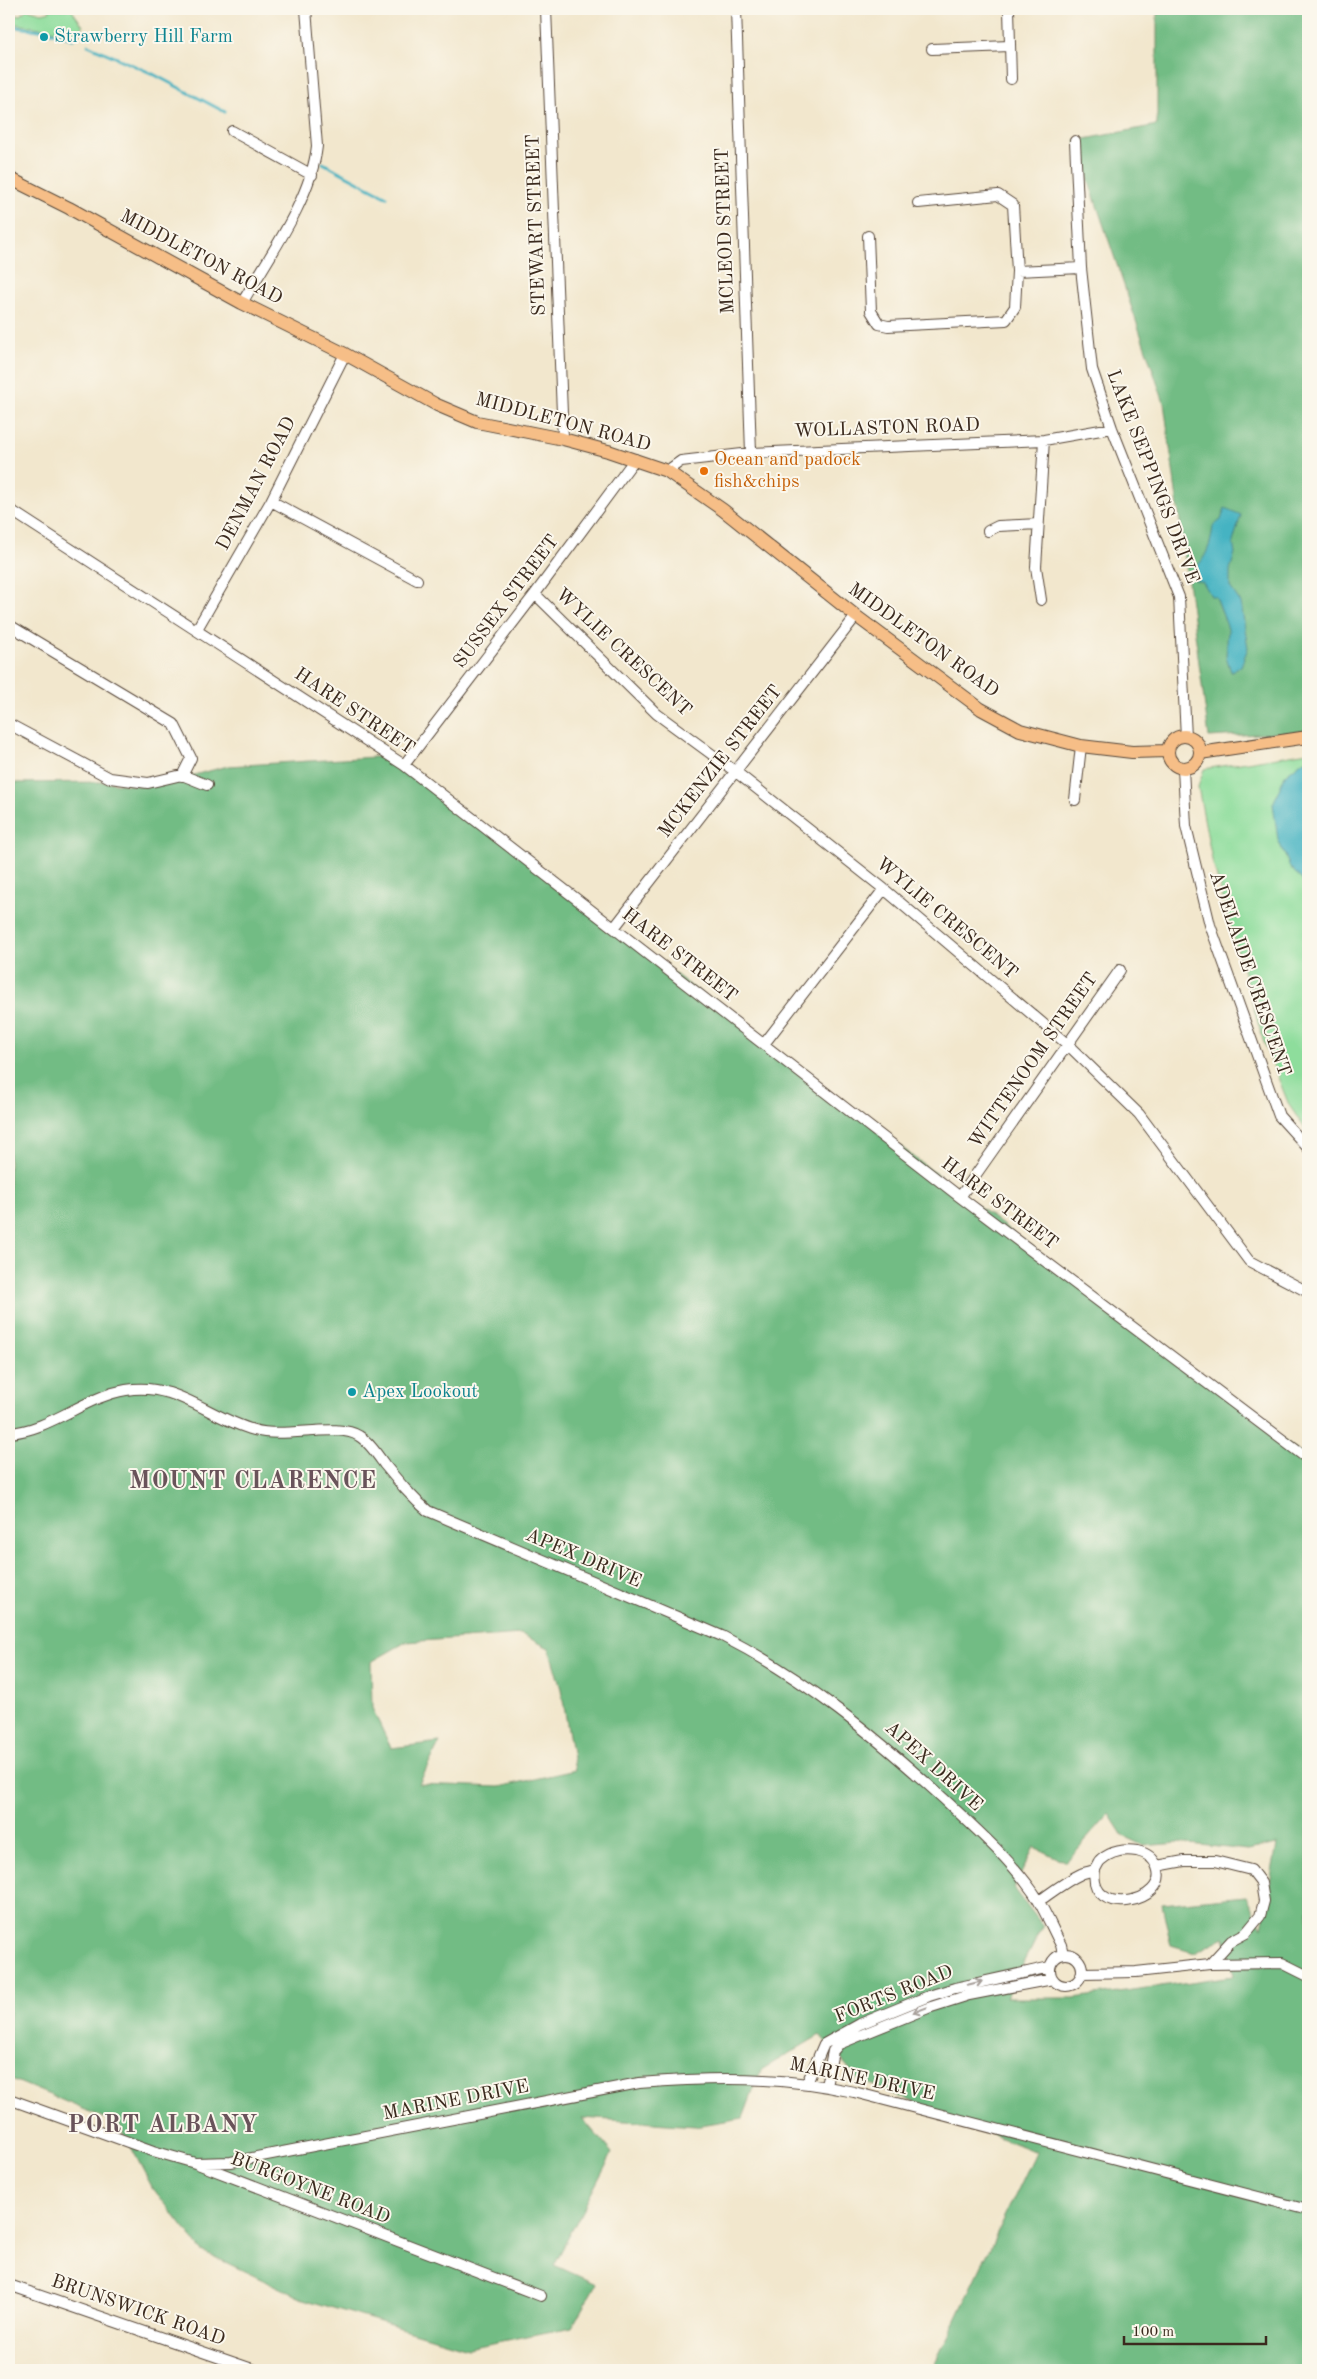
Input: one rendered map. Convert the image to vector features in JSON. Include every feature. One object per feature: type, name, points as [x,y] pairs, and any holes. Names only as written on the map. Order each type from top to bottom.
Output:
[{"type":"main road","name":"MIDDLETON ROAD","points":[[9,178],[69,208],[242,303],[345,354],[437,405],[477,422],[563,439],[635,459],[667,471],[722,510],[856,616],[981,709],[1020,730],[1081,746],[1132,752],[1168,751]]},
{"type":"main road","points":[[1186,737],[1196,742],[1200,753],[1194,764],[1183,768],[1172,762],[1168,751],[1174,740],[1186,737]]},
{"type":"main road","points":[[1200,753],[1308,737]]},
{"type":"street","points":[[242,303],[302,200],[312,175],[317,146],[306,9]]},
{"type":"street","name":"STEWART STREET","points":[[546,9],[563,439]]},
{"type":"street","name":"MCLEOD STREET","points":[[736,9],[750,452]]},
{"type":"street","points":[[1009,9],[1011,79]]},
{"type":"street","points":[[932,49],[1010,46]]},
{"type":"street","points":[[232,131],[312,175]]},
{"type":"street","name":"LAKE SEPPINGS DRIVE","points":[[1075,140],[1081,268],[1092,369],[1112,428],[1179,596],[1186,737]]},
{"type":"street","points":[[868,236],[872,311],[879,324],[888,326],[1006,320],[1015,307],[1017,271],[1013,205],[998,195],[918,202]]},
{"type":"street","points":[[1017,271],[1081,268]]},
{"type":"street","name":"DENMAN ROAD","points":[[197,629],[271,501],[345,354]]},
{"type":"street","name":"WOLLASTON ROAD","points":[[667,471],[681,461],[750,452],[1044,440],[1112,428]]},
{"type":"street","points":[[1041,600],[1036,568],[1044,440]]},
{"type":"street","name":"SUSSEX STREET","points":[[404,765],[535,594],[635,459]]},
{"type":"street","points":[[271,501],[417,580]]},
{"type":"street","name":"HARE STREET","points":[[9,508],[404,765],[960,1196],[1308,1459]]},
{"type":"street","points":[[988,531],[1007,525],[1038,524]]},
{"type":"street","name":"WYLIE CRESCENT","points":[[535,594],[657,714],[736,772],[884,889],[1067,1044],[1139,1114],[1249,1260],[1308,1292]]},
{"type":"street","name":"MCKENZIE STREET","points":[[614,928],[856,616]]},
{"type":"street","points":[[9,625],[174,724],[192,758],[182,776]]},
{"type":"street","points":[[9,724],[110,778],[148,783],[182,776],[207,785]]},
{"type":"street","points":[[1075,800],[1081,746]]},
{"type":"street","name":"ADELAIDE CRESCENT","points":[[1183,768],[1186,826],[1210,925],[1279,1116],[1308,1148]]},
{"type":"street","points":[[764,1044],[884,889]]},
{"type":"street","name":"WITTENOOM STREET","points":[[960,1196],[1120,970]]},
{"type":"street","name":"APEX DRIVE","points":[[9,1433],[31,1430],[106,1395],[144,1388],[162,1389],[177,1394],[254,1430],[283,1434],[348,1430],[359,1436],[372,1449],[406,1490],[428,1511],[722,1636],[760,1655],[830,1702],[889,1749],[980,1833],[1039,1901],[1063,1954]]},
{"type":"street","points":[[1127,1850],[1148,1855],[1157,1866],[1158,1880],[1153,1889],[1144,1896],[1127,1901],[1112,1900],[1101,1894],[1095,1884],[1095,1870],[1102,1859],[1127,1850]]},
{"type":"street","points":[[1157,1866],[1184,1861],[1215,1861],[1251,1870],[1261,1883],[1264,1901],[1260,1916],[1246,1932],[1231,1941],[1210,1964]]},
{"type":"street","points":[[1039,1901],[1081,1874],[1095,1870]]},
{"type":"street","points":[[1063,1954],[1071,1955],[1078,1959],[1082,1966],[1082,1973],[1075,1984],[1069,1986],[1057,1984],[1052,1979],[1050,1967],[1057,1957],[1063,1954]]},
{"type":"street","points":[[1082,1973],[1136,1972],[1210,1964],[1282,1963],[1308,1976]]},
{"type":"street","name":"FORTS ROAD","points":[[806,2083],[824,2044],[860,2024],[954,1988],[1050,1967]]},
{"type":"street","name":"FORTS ROAD","points":[[826,2086],[832,2057],[839,2044],[946,2002],[999,1988],[1052,1979]]},
{"type":"street","name":"MARINE DRIVE","points":[[194,2163],[231,2162],[639,2083],[703,2078],[761,2078],[826,2086],[1308,2210]]},
{"type":"street","name":"BURGOYNE ROAD","points":[[9,2099],[152,2151],[194,2163],[541,2296]]},
{"type":"street","name":"BRUNSWICK ROAD","points":[[9,2285],[256,2370]]},
{"type":"green space","points":[[27,9],[42,13],[50,11],[49,9],[71,9],[83,26],[78,37],[47,29],[9,23],[10,16],[21,15]]},
{"type":"green space","points":[[1157,9],[1308,9],[1308,731],[1209,737],[1164,403],[1075,141],[1157,125]]},
{"type":"green space","points":[[1308,752],[1308,1133],[1289,1105],[1263,1040],[1212,860],[1198,787],[1204,769]]},
{"type":"green space","points":[[391,756],[1308,1459],[1308,2370],[932,2370],[1036,2152],[859,2080],[820,2035],[761,2070],[743,2118],[695,2126],[582,2118],[612,2153],[554,2265],[596,2284],[572,2327],[468,2348],[303,2299],[202,2251],[152,2187],[119,2124],[9,2078],[9,783],[105,782],[148,787],[228,766]],"holes":[[[521,1634],[549,1648],[561,1689],[575,1770],[499,1787],[419,1784],[440,1742],[391,1748],[372,1708],[371,1662],[406,1642]],[[1109,1814],[1123,1836],[1144,1846],[1179,1843],[1248,1850],[1277,1844],[1262,1928],[1246,1896],[1162,1904],[1171,1946],[1195,1953],[1225,1937],[1233,1976],[1074,1998],[1006,1998],[1043,1926],[1014,1888],[1034,1847],[1066,1862]]]},
{"type":"water","points":[[1225,508],[1241,515],[1233,542],[1235,553],[1230,570],[1230,587],[1241,603],[1248,648],[1241,666],[1231,672],[1226,656],[1228,629],[1216,597],[1211,596],[1203,582],[1195,580],[1193,571],[1205,555],[1211,539],[1213,526],[1221,520]]},
{"type":"water","points":[[1304,760],[1308,760],[1308,887],[1290,867],[1278,840],[1273,804],[1285,775]]},
{"type":"waterway","points":[[9,26],[47,31],[73,39]]},
{"type":"waterway","points":[[88,45],[153,74],[225,112]]},
{"type":"waterway","points":[[323,163],[387,197]]},
{"type":"place","name":"Strawberry Hill Farm","points":[[44,37]]},
{"type":"place","name":"Ocean and padock fish&chips","points":[[704,471]]},
{"type":"place","name":"Apex Lookout","points":[[352,1392]]},
{"type":"district","name":"MOUNT CLARENCE","points":[[253,1482]]},
{"type":"district","name":"PORT ALBANY","points":[[163,2126]]}]
